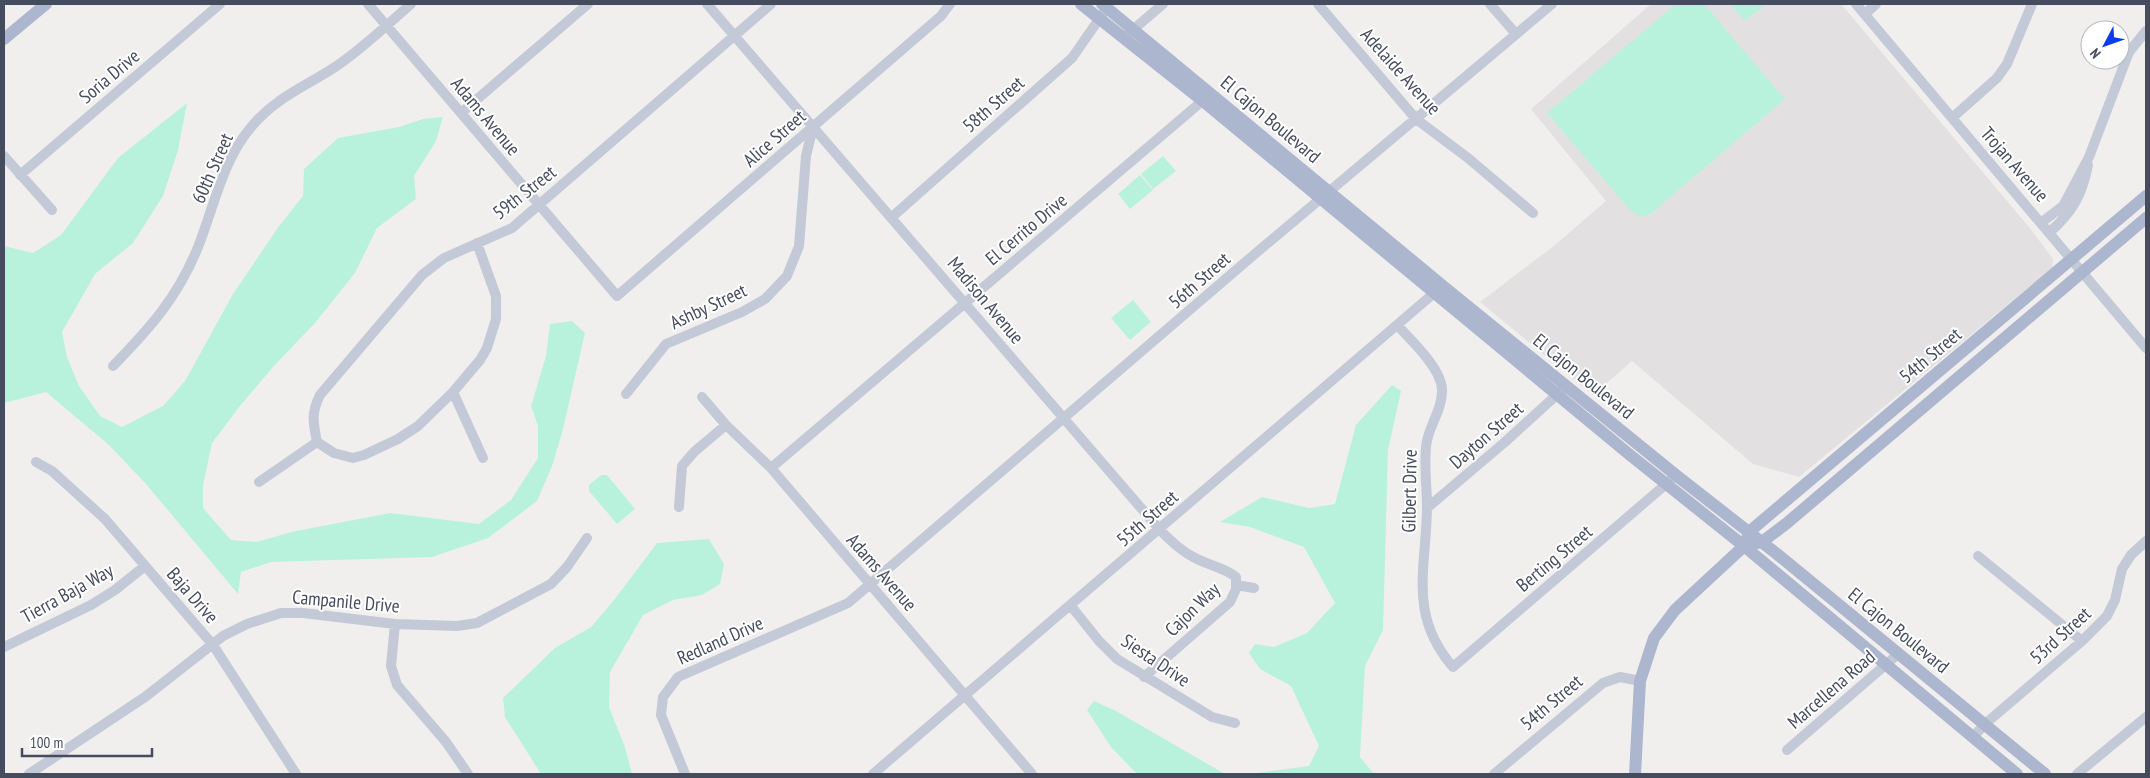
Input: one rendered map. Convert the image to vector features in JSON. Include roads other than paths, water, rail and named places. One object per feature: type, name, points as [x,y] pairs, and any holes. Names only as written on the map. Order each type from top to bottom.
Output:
[{"type":"main road","points":[[4,39],[46,4]]},
{"type":"main road","name":"El Cajon Boulevard","points":[[1081,4],[1103,10],[1439,289],[1567,386],[1744,546],[2017,774]]},
{"type":"main road","name":"54th Street","points":[[1749,532],[2146,196]]},
{"type":"main road","name":"54th Street","points":[[1744,546],[1762,542],[1788,523],[2146,218]]},
{"type":"main road","name":"El Cajon Boulevard","points":[[1439,289],[1556,395],[1672,480],[1762,542],[2045,774]]},
{"type":"main road","points":[[1635,774],[1640,681],[1654,638],[1675,610],[1744,546],[1749,532]]},
{"type":"street","name":"Soria Drive","points":[[20,174],[220,4]]},
{"type":"street","name":"Adams Avenue","points":[[368,4],[617,296]]},
{"type":"street","name":"60th Street","points":[[113,366],[154,324],[169,303],[198,248],[229,165],[240,142],[252,126],[278,101],[292,91],[334,68],[411,4]]},
{"type":"street","points":[[461,113],[588,4]]},
{"type":"street","name":"Madison Avenue","points":[[707,4],[966,302],[1160,530],[1186,553],[1207,564],[1228,570],[1236,577],[1236,585]]},
{"type":"street","name":"59th Street","points":[[317,442],[313,422],[313,408],[320,394],[422,275],[444,258],[512,228],[770,4]]},
{"type":"street","name":"Alice Street","points":[[617,296],[940,16],[950,4]]},
{"type":"street","points":[[1129,33],[1163,4]]},
{"type":"street","name":"Adelaide Avenue","points":[[1318,4],[1416,119],[1468,158],[1533,213]]},
{"type":"street","points":[[1490,4],[1516,34]]},
{"type":"street","name":"56th Street","points":[[871,585],[1063,418],[1552,4]]},
{"type":"street","name":"Trojan Avenue","points":[[1856,4],[2042,222],[2146,348]]},
{"type":"street","points":[[1864,14],[1876,4]]},
{"type":"street","points":[[1952,118],[1997,78],[2007,64],[2032,4]]},
{"type":"street","name":"58th Street","points":[[892,217],[1072,58],[1103,10]]},
{"type":"street","points":[[2042,222],[2063,206],[2089,157],[2130,52],[2146,31]]},
{"type":"street","name":"El Cerrito Drive","points":[[771,468],[1208,97]]},
{"type":"street","name":"Ashby Street","points":[[626,394],[666,344],[742,312],[765,299],[786,276],[799,246],[806,156],[813,127]]},
{"type":"street","points":[[4,156],[52,210]]},
{"type":"street","points":[[2050,232],[2065,218],[2074,205],[2086,178],[2089,157]]},
{"type":"street","points":[[259,482],[317,442],[334,453],[353,458],[364,455],[398,439],[418,426],[452,392],[487,348],[496,319],[496,296],[477,243]]},
{"type":"street","name":"55th Street","points":[[873,774],[1439,289]]},
{"type":"street","name":"Gilbert Drive","points":[[1397,325],[1433,366],[1442,388],[1438,412],[1426,446],[1427,508],[1422,600],[1425,619],[1440,652],[1453,667]]},
{"type":"street","name":"Dayton Street","points":[[1427,508],[1567,386]]},
{"type":"street","points":[[452,392],[482,458]]},
{"type":"street","name":"Adams Avenue","points":[[702,397],[726,425],[771,468],[1032,774]]},
{"type":"street","points":[[679,506],[682,466],[694,452],[726,425]]},
{"type":"street","name":"Baja Drive","points":[[36,462],[52,471],[105,519],[212,645],[296,774]]},
{"type":"street","name":"Berting Street","points":[[1453,667],[1672,480]]},
{"type":"street","name":"Campanile Drive","points":[[29,774],[145,697],[223,636],[247,624],[281,614],[303,613],[395,624],[457,626],[477,624],[551,584],[567,567],[587,538]]},
{"type":"street","name":"53rd Street","points":[[1973,737],[1985,724],[2082,641],[2107,616],[2115,600],[2122,569],[2131,555],[2146,541]]},
{"type":"street","points":[[1978,556],[2082,641]]},
{"type":"street","name":"Tierra Baja Way","points":[[4,648],[91,605],[115,590],[145,566]]},
{"type":"street","name":"Redland Drive","points":[[685,774],[661,714],[663,697],[678,677],[848,603],[871,585]]},
{"type":"street","points":[[1236,585],[1254,588]]},
{"type":"street","name":"Cajon Way","points":[[1144,677],[1230,602],[1236,585]]},
{"type":"street","name":"Siesta Drive","points":[[1071,606],[1099,641],[1117,659],[1212,717],[1236,723]]},
{"type":"street","points":[[395,624],[391,666],[397,685],[446,742],[468,774]]},
{"type":"street","name":"Marcellena Road","points":[[1787,750],[1898,654]]},
{"type":"street","name":"54th Street","points":[[1494,774],[1603,683],[1620,677],[1640,681]]},
{"type":"street","points":[[2077,774],[2146,717]]}]
